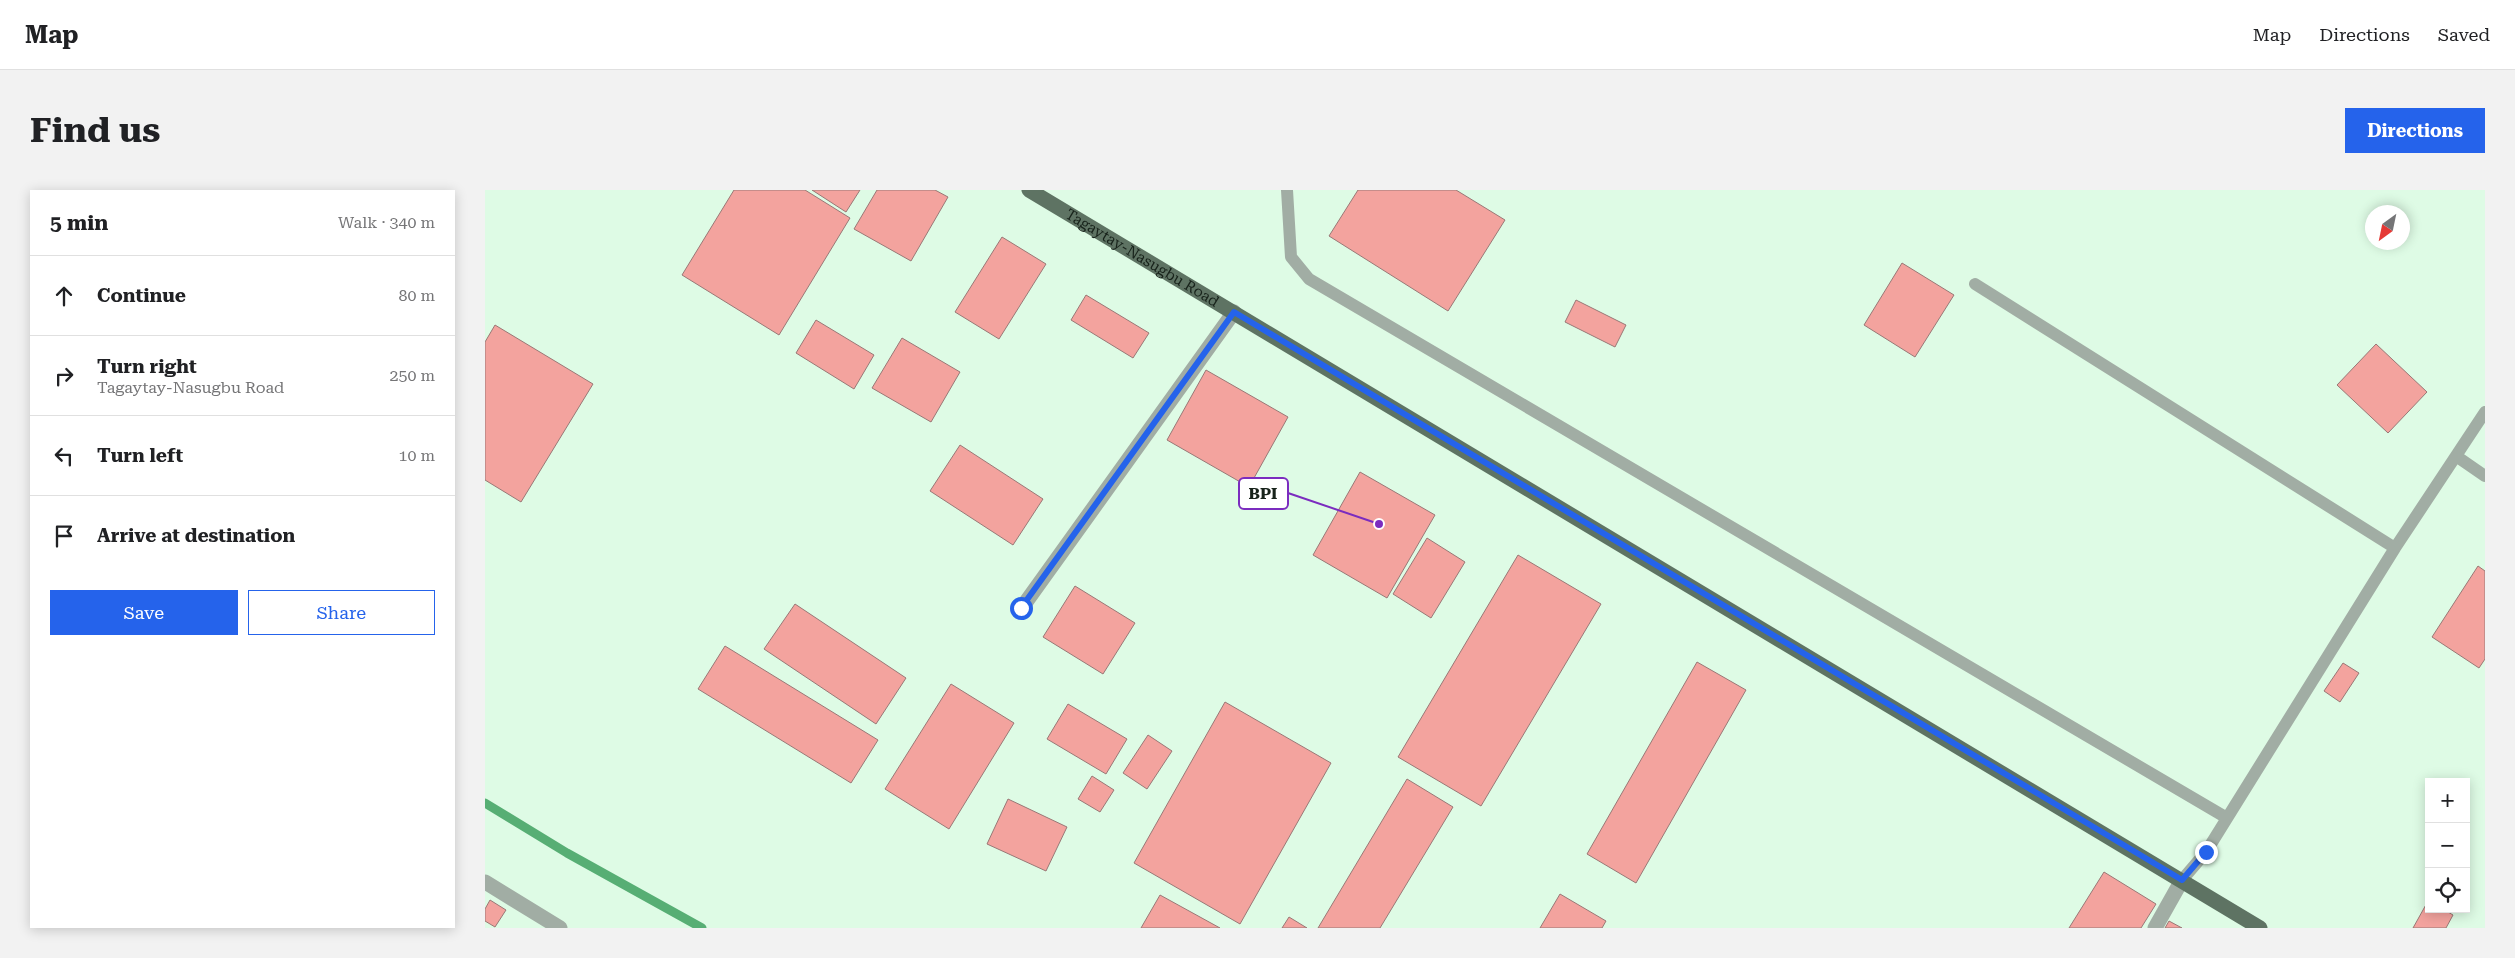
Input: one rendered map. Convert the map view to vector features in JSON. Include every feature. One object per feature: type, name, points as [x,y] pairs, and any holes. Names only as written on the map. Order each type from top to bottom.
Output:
[{"type":"main road","name":"Tagaytay-Nasugbu Road","points":[[1029,190],[2260,928]]},
{"type":"street","points":[[1021,608],[1234,312]]},
{"type":"street","points":[[2155,928],[2182,880]]},
{"type":"street","points":[[485,882],[560,928]]},
{"type":"lane","points":[[1287,190],[1291,257],[1309,279],[2227,818]]},
{"type":"lane","points":[[1975,284],[2395,548]]},
{"type":"lane","points":[[2182,880],[2206,852],[2395,548],[2485,412]]},
{"type":"lane","points":[[2456,456],[2485,476]]},
{"type":"building","points":[[734,190],[805,190],[850,218],[779,335],[682,275]]},
{"type":"building","points":[[812,190],[860,190],[846,212]]},
{"type":"building","points":[[877,190],[935,190],[948,197],[911,261],[854,229]]},
{"type":"building","points":[[1358,190],[1456,190],[1505,220],[1448,311],[1329,236]]},
{"type":"building","points":[[1002,237],[1046,264],[999,339],[955,312]]},
{"type":"building","points":[[1902,263],[1954,295],[1915,357],[1864,325]]},
{"type":"building","points":[[1086,295],[1149,333],[1133,358],[1071,320]]},
{"type":"building","points":[[1576,300],[1626,325],[1615,347],[1565,322]]},
{"type":"building","points":[[816,320],[874,355],[854,389],[796,353]]},
{"type":"building","points":[[495,325],[593,384],[521,502],[485,480],[485,342]]},
{"type":"building","points":[[902,338],[960,372],[931,422],[872,388]]},
{"type":"building","points":[[2376,344],[2427,392],[2388,433],[2337,385]]},
{"type":"building","points":[[1206,370],[1288,417],[1249,487],[1167,440]]},
{"type":"building","points":[[960,445],[1043,499],[1013,545],[930,491]]},
{"type":"building","points":[[1360,472],[1435,515],[1387,598],[1313,555]]},
{"type":"building","points":[[1427,538],[1465,562],[1431,618],[1393,594]]},
{"type":"building","points":[[1518,555],[1601,604],[1481,806],[1398,757]]},
{"type":"building","points":[[2478,566],[2485,571],[2485,659],[2479,668],[2432,637]]},
{"type":"building","points":[[1075,586],[1135,623],[1103,674],[1043,637]]},
{"type":"building","points":[[795,604],[906,678],[876,724],[764,649]]},
{"type":"building","points":[[725,646],[878,740],[851,783],[698,689]]},
{"type":"building","points":[[1697,662],[1746,690],[1636,883],[1587,854]]},
{"type":"building","points":[[2343,663],[2359,673],[2340,702],[2324,691]]},
{"type":"building","points":[[951,684],[1014,723],[949,829],[885,789]]},
{"type":"building","points":[[1225,702],[1331,763],[1240,924],[1134,863]]},
{"type":"building","points":[[1068,704],[1127,739],[1106,774],[1047,739]]},
{"type":"building","points":[[1148,735],[1172,751],[1147,789],[1123,773]]},
{"type":"building","points":[[1092,776],[1114,790],[1100,812],[1078,799]]},
{"type":"building","points":[[1407,779],[1453,807],[1380,928],[1318,928]]},
{"type":"building","points":[[1008,799],[1067,827],[1046,871],[987,844]]},
{"type":"building","points":[[2104,872],[2156,904],[2141,928],[2069,928]]},
{"type":"building","points":[[1560,894],[1606,921],[1602,928],[1540,928]]},
{"type":"building","points":[[1160,895],[1220,928],[1141,928]]},
{"type":"building","points":[[490,900],[506,910],[495,927],[485,921],[485,909]]},
{"type":"building","points":[[2425,906],[2425,913],[2450,913],[2453,915],[2446,928],[2413,928]]},
{"type":"building","points":[[1289,917],[1307,928],[1282,928]]},
{"type":"building","points":[[2169,921],[2182,928],[2165,928]]},
{"type":"waterway","points":[[485,803],[567,853],[702,928]]},
{"type":"place","name":"BPI","points":[[1379,524]]},
{"type":"route","points":[[1021,608],[1234,312],[2182,880],[2206,852]]}]
